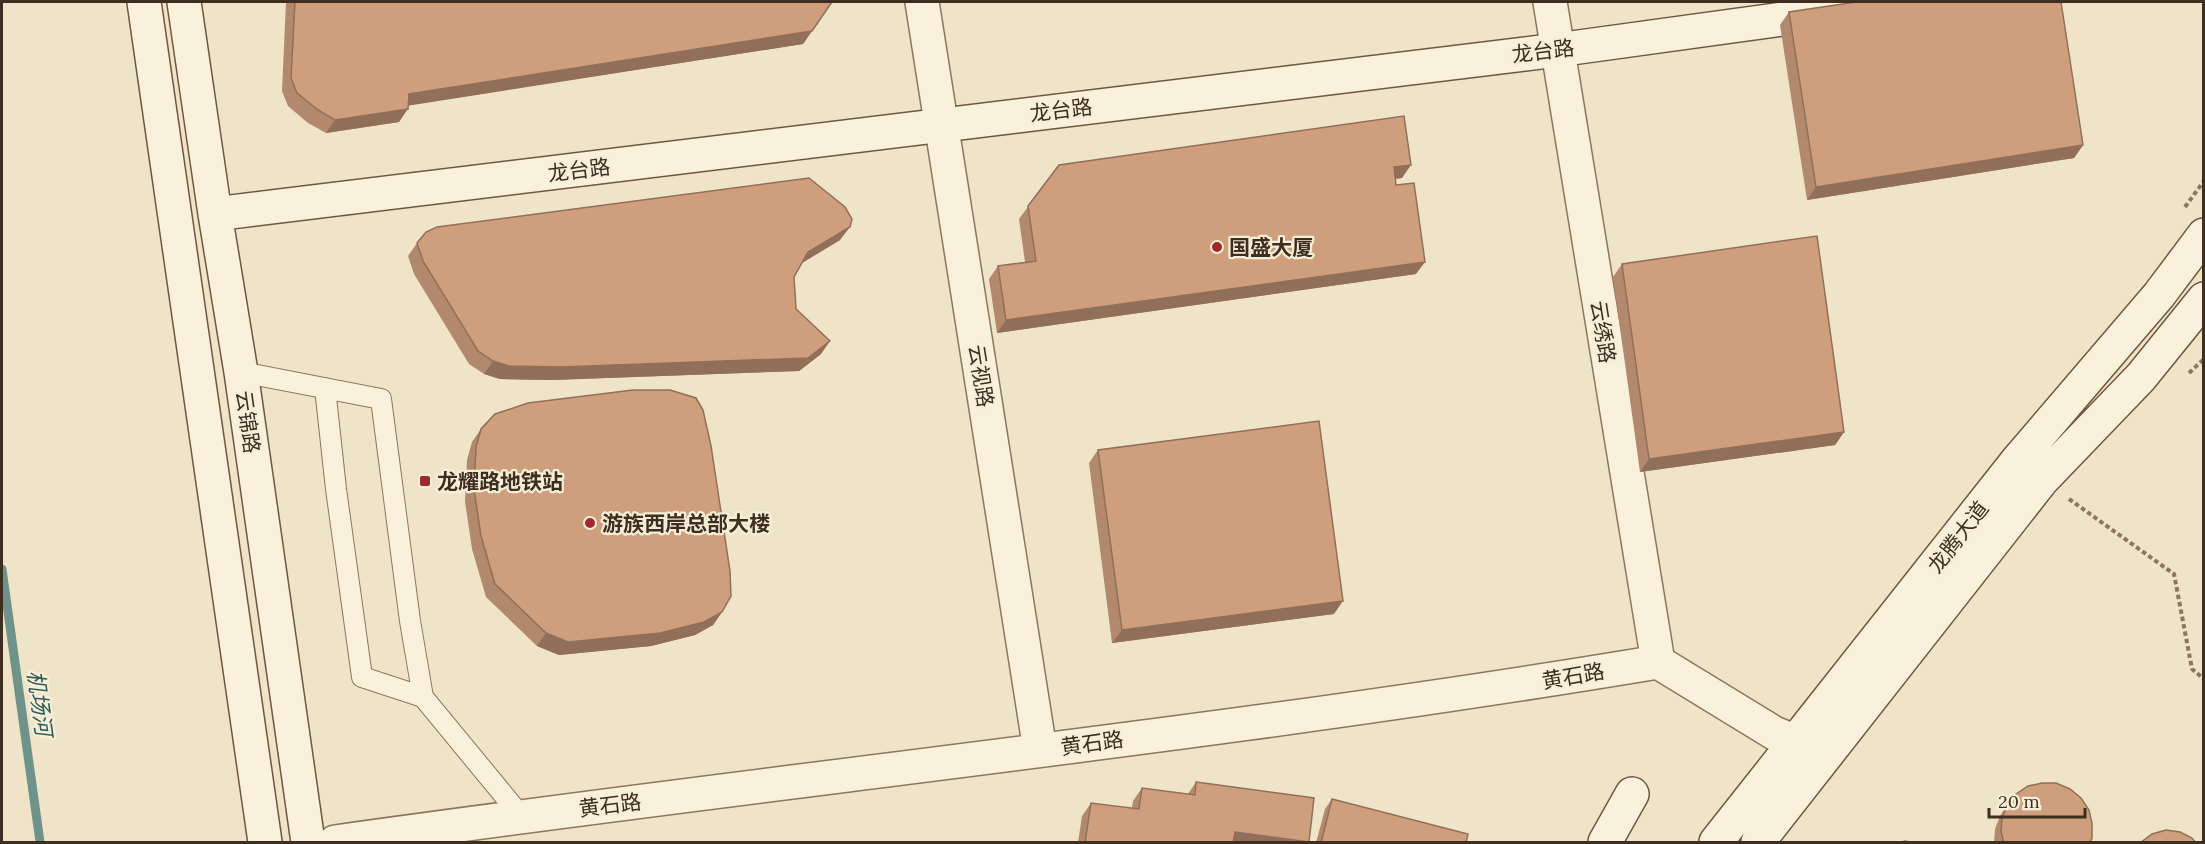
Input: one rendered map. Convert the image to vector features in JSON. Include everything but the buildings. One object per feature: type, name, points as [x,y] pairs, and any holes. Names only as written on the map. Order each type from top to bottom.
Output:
[{"type":"street","name":"云锦路","points":[[144,2],[265,843]]},
{"type":"street","name":"云锦路","points":[[184,2],[241,372],[308,843]]},
{"type":"street","name":"云视路","points":[[922,2],[1040,750]]},
{"type":"street","name":"云绣路","points":[[1550,2],[1658,662]]},
{"type":"street","name":"龙台路","points":[[215,214],[1557,50],[1906,2]]},
{"type":"street","name":"龙腾大道","points":[[1758,843],[1811,749],[2018,461],[2146,311],[2204,235]]},
{"type":"street","name":"龙腾大道","points":[[1716,843],[1811,749],[2042,480],[2141,377],[2204,299]]},
{"type":"street","points":[[1658,662],[1774,733],[1811,749]]},
{"type":"street","name":"黄石路","points":[[334,843],[521,816],[1040,750],[1511,686],[1658,662]]},
{"type":"street","points":[[1605,843],[1632,794]]},
{"type":"lane","points":[[241,372],[381,399],[410,621],[423,697],[521,816]]},
{"type":"lane","points":[[325,388],[336,489],[362,677],[423,697]]},
{"type":"path","points":[[2042,480],[2174,574],[2192,669],[2204,679]]},
{"type":"waterway","name":"机场河","points":[[2,569],[40,842]]},
{"type":"place","name":"国盛大厦","points":[[1217,247]]},
{"type":"place","name":"龙耀路地铁站","points":[[425,481]]},
{"type":"place","name":"游族西岸总部大楼","points":[[590,523]]}]
